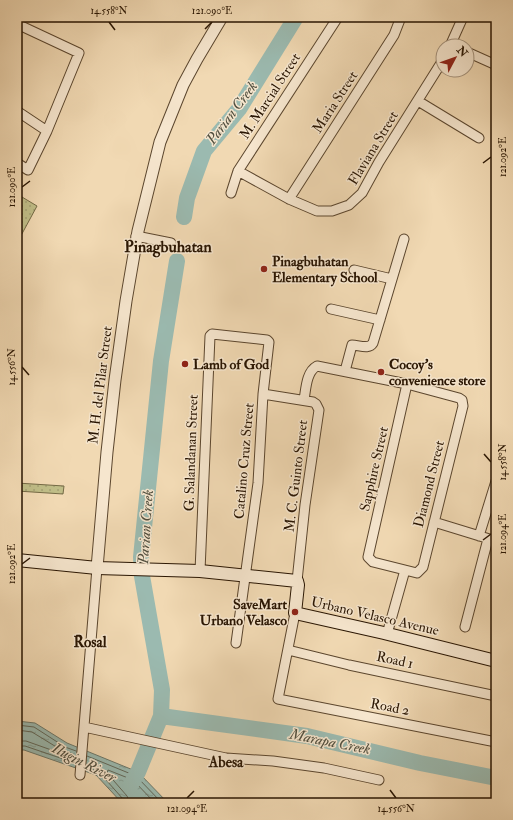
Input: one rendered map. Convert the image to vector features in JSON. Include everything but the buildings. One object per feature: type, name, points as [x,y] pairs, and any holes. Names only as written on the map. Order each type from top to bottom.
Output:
[{"type":"main road","name":"Urbano Velasco Avenue","points":[[17,560],[97,568],[200,571],[297,581],[298,585],[295,612],[496,661]]},
{"type":"street","name":"M. H. del Pilar Street","points":[[80,775],[110,425],[136,236],[160,142],[183,85],[222,17]]},
{"type":"street","name":"M. Marcial Street","points":[[231,193],[238,172],[338,17]]},
{"type":"street","name":"Maria Street","points":[[289,200],[394,35],[401,17]]},
{"type":"street","points":[[454,38],[463,17]]},
{"type":"street","points":[[17,24],[79,53],[47,131],[28,170],[17,163]]},
{"type":"street","points":[[475,56],[496,65]]},
{"type":"street","name":"Flaviana Street","points":[[238,172],[289,200],[317,211],[341,209],[356,200],[362,193],[379,162],[435,73]]},
{"type":"street","points":[[418,101],[479,138]]},
{"type":"street","points":[[17,111],[47,131]]},
{"type":"street","points":[[136,236],[171,243]]},
{"type":"street","points":[[345,371],[352,345],[372,346],[404,239]]},
{"type":"street","points":[[354,270],[392,279]]},
{"type":"street","points":[[331,309],[380,320]]},
{"type":"street","name":"Catalino Cruz Street","points":[[210,336],[212,334],[268,341],[263,394],[258,483],[236,643]]},
{"type":"street","name":"G. Salandanan Street","points":[[200,571],[210,336]]},
{"type":"street","points":[[304,400],[308,377],[313,368],[320,366],[407,384]]},
{"type":"street","name":"Diamond Street","points":[[405,570],[417,573],[422,567],[463,406],[462,400],[459,398],[407,384]]},
{"type":"street","name":"Sapphire Street","points":[[405,570],[373,562],[368,557],[407,384]]},
{"type":"street","name":"M. C. Guinto Street","points":[[263,394],[312,402],[316,404],[319,410],[305,505],[297,581]]},
{"type":"street","points":[[479,536],[492,505],[496,481]]},
{"type":"street","points":[[434,522],[492,540],[465,627]]},
{"type":"street","points":[[387,634],[405,570]]},
{"type":"street","points":[[288,650],[295,612]]},
{"type":"street","name":"Road 1","points":[[288,650],[349,665],[496,696]]},
{"type":"street","name":"Road 2","points":[[288,650],[278,699],[496,742]]},
{"type":"street","points":[[84,727],[226,758],[273,761],[317,767],[379,780]]},
{"type":"shaded area","points":[[17,194],[37,206],[17,243]]},
{"type":"shaded area","points":[[17,483],[64,486],[63,494],[17,491]]},
{"type":"water","name":"Ilugin River","points":[[17,721],[35,723],[67,743],[138,772],[168,803],[122,803],[96,775],[24,750],[17,750]]},
{"type":"waterway","name":"Parian Creek","points":[[184,217],[187,198],[204,151],[239,109],[296,17]]},
{"type":"waterway","name":"Parian Creek","points":[[130,786],[138,772],[161,716],[162,690],[142,576],[141,557],[161,361],[177,261]]},
{"type":"waterway","name":"Marapa Creek","points":[[161,716],[307,736],[420,763],[496,778]]},
{"type":"place","name":"Pinagbuhatan Elementary School","points":[[264,269]]},
{"type":"place","name":"Lamb of God","points":[[185,364]]},
{"type":"place","name":"Cocoy's convenience store","points":[[381,372]]},
{"type":"place","name":"SaveMart Urbano Velasco","points":[[295,612]]},
{"type":"district","name":"Pinagbuhatan","points":[[168,247]]},
{"type":"district","name":"Rosal","points":[[90,642]]},
{"type":"district","name":"Abesa","points":[[226,762]]}]
